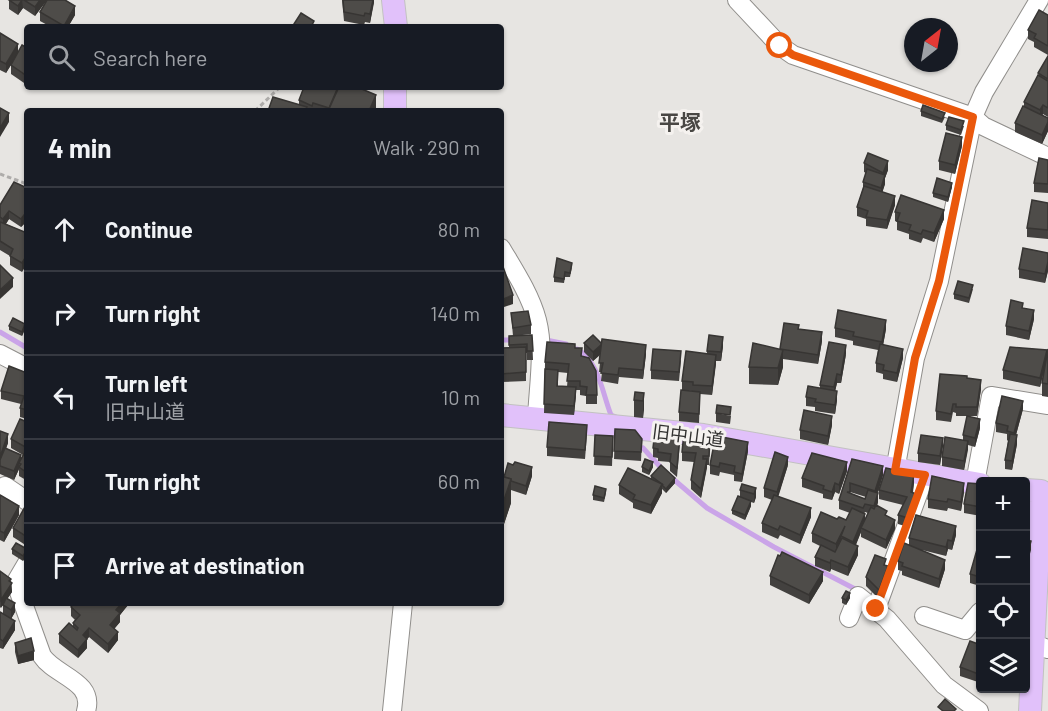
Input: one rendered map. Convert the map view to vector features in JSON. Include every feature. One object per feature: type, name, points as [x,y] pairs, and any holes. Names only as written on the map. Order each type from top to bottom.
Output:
[{"type":"main road","points":[[393,0],[396,24]]},
{"type":"main road","points":[[395,90],[395,108]]},
{"type":"main road","name":"旧中山道","points":[[504,415],[703,435],[895,471],[976,483]]},
{"type":"main road","points":[[1030,711],[1035,639],[1042,605],[1038,490]]},
{"type":"street","points":[[737,0],[780,46],[793,55],[973,117],[983,126],[1047,153]]},
{"type":"street","points":[[895,471],[915,358],[939,281],[973,117],[984,92],[1039,0]]},
{"type":"street","points":[[504,253],[527,294],[537,320],[540,339],[537,419]]},
{"type":"street","points":[[0,354],[24,366]]},
{"type":"street","points":[[979,477],[991,396],[1048,405]]},
{"type":"street","points":[[879,601],[925,475]]},
{"type":"street","points":[[0,494],[5,486],[24,499]]},
{"type":"street","points":[[24,568],[17,580],[24,606]]},
{"type":"street","points":[[849,618],[858,596],[879,601],[944,685],[979,711]]},
{"type":"street","points":[[24,606],[42,656],[48,664],[82,686],[88,702],[86,711]]},
{"type":"street","points":[[392,711],[403,606]]},
{"type":"street","points":[[924,616],[965,630],[976,618]]},
{"type":"path","points":[[258,108],[277,90]]},
{"type":"path","points":[[0,174],[24,183]]},
{"type":"building","points":[[9,0],[22,0],[18,6]]},
{"type":"building","points":[[24,0],[40,0],[35,7]]},
{"type":"building","points":[[47,0],[65,0],[75,6],[65,24],[61,24],[40,12]]},
{"type":"building","points":[[343,0],[373,0],[370,14],[365,13],[364,16],[344,12]]},
{"type":"building","points":[[1039,10],[1048,15],[1048,46],[1034,38],[1036,34],[1028,30]]},
{"type":"building","points":[[301,13],[314,21],[312,24],[294,24]]},
{"type":"building","points":[[0,33],[18,44],[6,64],[0,61]]},
{"type":"building","points":[[22,45],[24,46],[24,74],[11,65]]},
{"type":"building","points":[[1048,56],[1048,79],[1038,73]]},
{"type":"building","points":[[1038,75],[1048,81],[1048,108],[1043,105],[1040,110],[1024,102]]},
{"type":"building","points":[[303,90],[337,90],[329,108],[313,103],[312,106],[299,100]]},
{"type":"building","points":[[338,90],[364,90],[376,95],[370,108],[329,108]]},
{"type":"building","points":[[273,97],[307,107],[306,108],[269,108]]},
{"type":"building","points":[[923,105],[945,113],[942,119],[921,111]]},
{"type":"building","points":[[1023,106],[1048,118],[1042,135],[1015,123]]},
{"type":"building","points":[[0,108],[9,113],[0,128]]},
{"type":"building","points":[[949,117],[964,121],[961,130],[946,125]]},
{"type":"building","points":[[946,133],[962,137],[955,165],[939,161]]},
{"type":"building","points":[[868,153],[888,161],[883,173],[864,163]]},
{"type":"building","points":[[1039,158],[1048,160],[1048,184],[1034,183]]},
{"type":"building","points":[[867,169],[885,175],[881,188],[863,182]]},
{"type":"building","points":[[937,178],[952,183],[948,197],[933,193]]},
{"type":"building","points":[[14,182],[24,187],[24,215],[21,219],[9,211],[3,219],[0,217],[0,205]]},
{"type":"building","points":[[864,186],[895,196],[887,220],[866,217],[868,211],[857,207]]},
{"type":"building","points":[[901,195],[944,210],[934,233],[923,230],[921,234],[909,230],[911,225],[897,221],[900,213],[895,212]]},
{"type":"building","points":[[1032,200],[1048,203],[1048,230],[1027,228]]},
{"type":"building","points":[[0,222],[24,232],[22,263],[10,256],[13,249],[0,241]]},
{"type":"building","points":[[1023,248],[1048,253],[1045,274],[1019,269]]},
{"type":"building","points":[[557,258],[572,263],[570,273],[565,272],[564,279],[554,277]]},
{"type":"building","points":[[0,265],[13,278],[0,290]]},
{"type":"building","points":[[504,270],[513,295],[504,299]]},
{"type":"building","points":[[958,281],[973,285],[969,298],[954,294]]},
{"type":"building","points":[[1011,300],[1023,303],[1022,308],[1034,310],[1029,331],[1006,326]]},
{"type":"building","points":[[838,310],[886,320],[882,342],[853,336],[854,332],[835,328]]},
{"type":"building","points":[[528,311],[531,325],[513,328],[511,313]]},
{"type":"building","points":[[13,318],[24,324],[22,332],[9,326]]},
{"type":"building","points":[[784,323],[799,325],[798,329],[822,332],[818,355],[780,349]]},
{"type":"building","points":[[532,335],[533,351],[527,351],[527,344],[509,345],[509,336]]},
{"type":"building","points":[[593,335],[602,344],[593,352],[584,343]]},
{"type":"building","points":[[709,335],[723,337],[721,352],[707,351]]},
{"type":"building","points":[[602,339],[646,345],[643,370],[619,368],[618,375],[601,373],[603,363],[599,363]]},
{"type":"building","points":[[547,342],[575,344],[575,348],[582,348],[581,356],[589,358],[596,371],[597,395],[586,395],[587,387],[580,386],[580,381],[567,381],[569,364],[545,362]]},
{"type":"building","points":[[829,342],[846,345],[841,375],[837,374],[834,387],[820,385]]},
{"type":"building","points":[[753,343],[783,350],[778,368],[749,367]]},
{"type":"building","points":[[880,344],[903,349],[897,373],[883,370],[884,365],[876,363]]},
{"type":"building","points":[[526,347],[526,372],[504,374],[504,348]]},
{"type":"building","points":[[1010,347],[1047,350],[1040,378],[1003,370]]},
{"type":"building","points":[[653,349],[681,351],[679,372],[651,370]]},
{"type":"building","points":[[1048,349],[1048,384],[1042,383]]},
{"type":"building","points":[[686,351],[716,355],[712,386],[693,385],[693,382],[682,381]]},
{"type":"building","points":[[9,366],[24,372],[24,396],[1,391]]},
{"type":"building","points":[[545,369],[558,370],[557,386],[576,387],[574,406],[544,404]]},
{"type":"building","points":[[940,374],[967,376],[967,378],[981,380],[977,407],[956,407],[956,404],[953,404],[951,414],[936,411]]},
{"type":"building","points":[[808,386],[837,391],[835,405],[815,402],[816,399],[806,397]]},
{"type":"building","points":[[681,390],[700,392],[699,414],[679,412]]},
{"type":"building","points":[[635,392],[644,393],[643,401],[634,400]]},
{"type":"building","points":[[24,396],[24,409],[20,408]]},
{"type":"building","points":[[1002,396],[1023,401],[1014,433],[1007,431],[1008,426],[996,423]]},
{"type":"building","points":[[717,405],[731,407],[730,415],[716,413]]},
{"type":"building","points":[[804,410],[832,416],[828,436],[800,430]]},
{"type":"building","points":[[967,416],[980,419],[975,438],[963,435]]},
{"type":"building","points":[[20,419],[24,421],[24,446],[11,439]]},
{"type":"building","points":[[549,422],[587,425],[585,450],[547,447]]},
{"type":"building","points":[[615,429],[635,430],[642,439],[641,452],[614,451]]},
{"type":"building","points":[[0,431],[8,434],[0,457]]},
{"type":"building","points":[[655,431],[680,434],[677,468],[670,462],[671,454],[658,452],[658,449],[653,448]]},
{"type":"building","points":[[684,433],[710,438],[709,456],[703,456],[703,459],[707,459],[701,489],[691,480],[696,453],[682,452]]},
{"type":"building","points":[[1010,434],[1017,435],[1012,461],[1005,460]]},
{"type":"building","points":[[595,435],[613,436],[612,457],[594,456]]},
{"type":"building","points":[[921,435],[943,438],[940,456],[918,453]]},
{"type":"building","points":[[722,437],[748,442],[742,474],[734,472],[735,466],[720,463],[719,467],[710,465],[714,444],[720,445]]},
{"type":"building","points":[[945,437],[968,441],[964,461],[942,457]]},
{"type":"building","points":[[5,448],[21,455],[14,471],[0,466]]},
{"type":"building","points":[[775,452],[788,457],[777,492],[764,488]]},
{"type":"building","points":[[812,453],[847,462],[839,485],[835,483],[832,492],[823,489],[824,486],[802,478]]},
{"type":"building","points":[[24,454],[24,471],[19,467],[21,464],[19,463]]},
{"type":"building","points":[[645,459],[653,462],[649,471],[642,467]]},
{"type":"building","points":[[852,459],[883,466],[875,491],[850,483],[850,492],[847,492],[865,499],[868,490],[878,493],[874,506],[865,504],[863,508],[839,500]]},
{"type":"building","points":[[515,462],[532,467],[526,486],[504,477],[508,463],[513,465]]},
{"type":"building","points":[[661,465],[675,478],[666,489],[651,476]]},
{"type":"building","points":[[628,468],[662,484],[651,505],[633,499],[635,495],[619,485]]},
{"type":"building","points":[[886,468],[914,474],[911,492],[916,494],[908,518],[898,515],[907,497],[879,490]]},
{"type":"building","points":[[932,476],[964,483],[961,502],[948,499],[947,502],[928,499]]},
{"type":"building","points":[[504,477],[511,479],[504,500]]},
{"type":"building","points":[[968,483],[976,484],[976,506],[964,504]]},
{"type":"building","points":[[742,484],[756,488],[754,494],[740,490]]},
{"type":"building","points":[[595,486],[606,489],[604,498],[593,495]]},
{"type":"building","points":[[0,495],[19,506],[4,533],[0,531]]},
{"type":"building","points":[[774,495],[811,508],[800,535],[780,526],[778,530],[762,523]]},
{"type":"building","points":[[738,496],[751,501],[745,515],[732,510]]},
{"type":"building","points":[[876,505],[887,511],[885,515],[895,520],[886,540],[861,528],[871,507],[874,509]]},
{"type":"building","points":[[852,508],[865,514],[853,542],[841,536],[845,526],[836,544],[812,533],[821,512],[846,520]]},
{"type":"building","points":[[24,509],[24,535],[13,528]]},
{"type":"building","points":[[916,515],[956,526],[952,541],[948,540],[946,547],[909,538]]},
{"type":"building","points":[[842,538],[858,546],[848,567],[815,557],[821,545],[835,552]]},
{"type":"building","points":[[16,543],[24,547],[24,554],[23,556],[12,549]]},
{"type":"building","points":[[904,543],[945,560],[939,579],[902,566],[903,563],[898,561]]},
{"type":"building","points":[[782,552],[823,572],[809,595],[770,576],[778,555],[780,556]]},
{"type":"building","points":[[976,553],[976,576],[970,574]]},
{"type":"building","points":[[875,555],[886,559],[884,565],[888,566],[879,590],[866,577]]},
{"type":"building","points":[[0,571],[11,579],[9,581],[12,583],[1,600]]},
{"type":"building","points":[[846,591],[850,593],[846,600],[842,598]]},
{"type":"building","points":[[6,598],[15,603],[11,610],[3,605]]},
{"type":"building","points":[[119,606],[116,610],[120,613],[110,625],[118,632],[108,644],[89,628],[83,635],[87,639],[78,650],[59,634],[69,623],[77,630],[78,628],[73,623],[80,615],[71,607]]},
{"type":"building","points":[[0,612],[15,621],[3,641],[0,639]]},
{"type":"building","points":[[31,638],[34,651],[18,656],[15,643]]},
{"type":"building","points":[[970,641],[976,643],[976,673],[960,667]]},
{"type":"building","points":[[945,699],[956,709],[954,711],[943,711],[938,707]]},
{"type":"waterway","points":[[0,332],[24,346]]},
{"type":"waterway","points":[[504,340],[513,340]]},
{"type":"waterway","points":[[546,340],[566,344]]},
{"type":"waterway","points":[[577,349],[595,370],[611,415],[616,417]]},
{"type":"waterway","points":[[643,448],[663,470]]},
{"type":"waterway","points":[[672,478],[707,508],[774,547],[861,592]]},
{"type":"district","name":"平塚","points":[[680,121]]},
{"type":"route","points":[[780,46],[793,55],[973,117],[939,281],[915,358],[895,471],[925,475],[876,609]]}]
